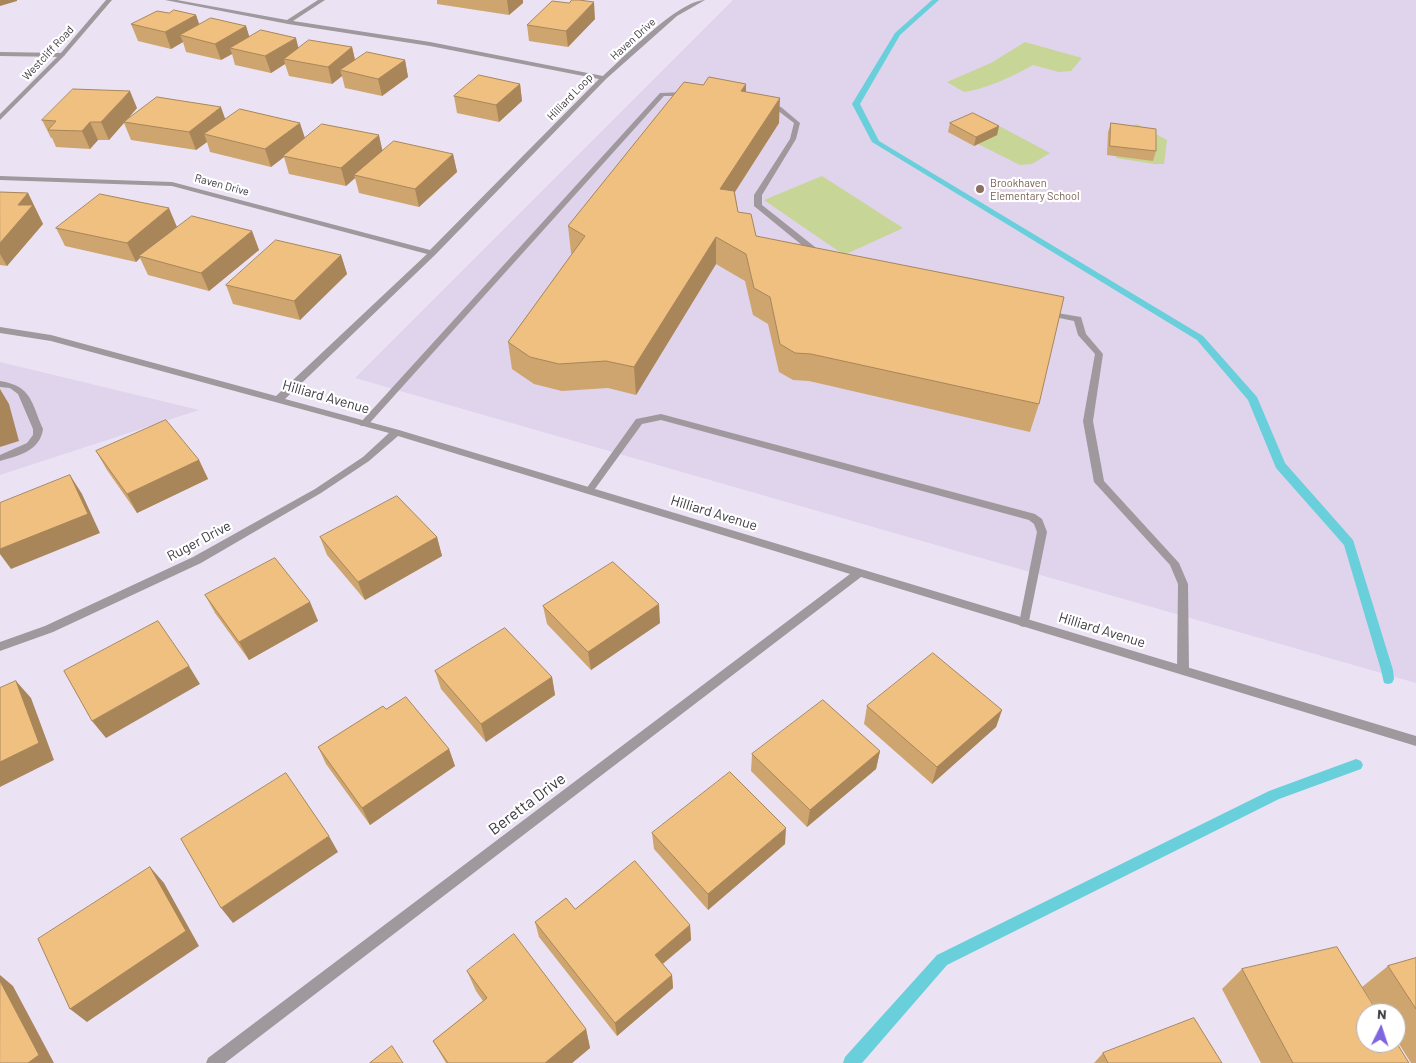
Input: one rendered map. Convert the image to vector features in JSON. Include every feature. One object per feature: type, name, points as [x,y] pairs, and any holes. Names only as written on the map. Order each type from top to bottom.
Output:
[{"type":"street","name":"Westcliff Road","points":[[0,118],[62,54],[109,0]]},
{"type":"street","name":"Hilliard Loop","points":[[168,0],[288,22],[430,44],[604,78]]},
{"type":"street","points":[[288,22],[322,0]]},
{"type":"street","name":"Haven Drive","points":[[604,78],[675,15],[702,0]]},
{"type":"street","points":[[0,54],[62,54]]},
{"type":"street","name":"Hilliard Loop","points":[[279,400],[432,253],[604,78]]},
{"type":"street","points":[[364,424],[662,94],[690,94]]},
{"type":"street","points":[[761,105],[779,108],[797,123],[793,139],[758,195],[758,206],[821,256]]},
{"type":"street","name":"Raven Drive","points":[[0,178],[172,184],[432,253]]},
{"type":"street","points":[[1040,311],[1078,320],[1082,335],[1099,354],[1088,421],[1099,482],[1174,563],[1183,584],[1183,670]]},
{"type":"street","name":"Hilliard Avenue","points":[[1,331],[51,338],[396,432],[1416,740]]},
{"type":"street","points":[[0,384],[12,386],[22,392],[38,429],[39,436],[27,448],[0,458]]},
{"type":"street","points":[[588,491],[639,421],[661,417],[1032,517],[1038,522],[1042,532],[1024,622]]},
{"type":"street","name":"Ruger Drive","points":[[0,647],[49,629],[198,560],[318,491],[366,459],[396,432]]},
{"type":"street","name":"Beretta Drive","points":[[213,1063],[860,572]]},
{"type":"shaded area","name":"Brookhaven Elementary School","points":[[733,0],[1416,0],[1416,683],[355,378]]},
{"type":"shaded area","points":[[0,362],[199,410],[0,475]]},
{"type":"green space","points":[[1025,42],[1082,58],[1071,71],[1059,72],[1033,65],[1000,82],[964,92],[947,82],[991,63]]},
{"type":"green space","points":[[986,119],[1050,153],[1032,164],[1020,165],[954,132]]},
{"type":"green space","points":[[1137,124],[1167,140],[1164,164],[1116,158],[1117,131]]},
{"type":"green space","points":[[822,176],[903,228],[844,255],[764,200]]},
{"type":"building","points":[[572,0],[594,2],[566,31],[527,25],[552,1],[569,3]]},
{"type":"building","points":[[174,10],[196,15],[165,32],[131,24],[157,11],[169,13]]},
{"type":"building","points":[[211,18],[246,26],[215,44],[180,35]]},
{"type":"building","points":[[261,30],[296,38],[265,56],[230,48]]},
{"type":"building","points":[[309,40],[352,47],[328,67],[284,59]]},
{"type":"building","points":[[367,52],[405,60],[378,79],[340,70]]},
{"type":"building","points":[[479,75],[520,84],[496,105],[454,96]]},
{"type":"building","points":[[709,77],[746,84],[741,91],[780,98],[720,189],[734,191],[738,212],[751,214],[756,236],[1064,297],[1039,404],[811,354],[795,353],[780,344],[770,297],[754,288],[746,254],[716,237],[634,367],[606,361],[559,364],[530,357],[508,342],[585,236],[568,226],[684,82],[703,85]]},
{"type":"building","points":[[73,89],[130,91],[101,122],[90,122],[82,131],[48,130],[56,121],[42,120]]},
{"type":"building","points":[[157,97],[221,107],[189,132],[124,122]]},
{"type":"building","points":[[240,109],[300,123],[265,149],[204,134]]},
{"type":"building","points":[[973,113],[999,126],[976,137],[950,123]]},
{"type":"building","points":[[1111,123],[1156,129],[1156,151],[1110,146]]},
{"type":"building","points":[[322,124],[379,135],[341,168],[283,156]]},
{"type":"building","points":[[394,141],[453,154],[415,189],[354,175]]},
{"type":"building","points":[[0,192],[28,193],[18,205],[33,205],[0,243]]},
{"type":"building","points":[[100,194],[169,208],[127,243],[56,228]]},
{"type":"building","points":[[192,216],[252,231],[201,273],[139,256]]},
{"type":"building","points":[[276,240],[341,255],[294,301],[226,285]]},
{"type":"building","points":[[166,420],[199,460],[127,494],[96,451]]},
{"type":"building","points":[[70,475],[88,514],[0,549],[0,503]]},
{"type":"building","points":[[397,496],[437,537],[358,582],[320,537]]},
{"type":"building","points":[[275,558],[310,602],[239,642],[205,595]]},
{"type":"building","points":[[613,562],[659,604],[588,652],[543,606]]},
{"type":"building","points":[[158,621],[189,666],[92,721],[64,671]]},
{"type":"building","points":[[505,628],[552,677],[481,724],[435,671]]},
{"type":"building","points":[[933,653],[1002,710],[937,767],[867,706]]},
{"type":"building","points":[[16,681],[39,743],[0,762],[0,688]]},
{"type":"building","points":[[406,697],[449,749],[362,808],[318,747],[383,706],[386,709]]},
{"type":"building","points":[[823,700],[880,751],[810,810],[752,754]]},
{"type":"building","points":[[730,772],[786,828],[708,894],[652,833]]},
{"type":"building","points":[[286,773],[329,836],[221,908],[181,839]]},
{"type":"building","points":[[635,861],[690,925],[655,955],[672,975],[615,1023],[535,922],[566,898],[575,909]]},
{"type":"building","points":[[150,867],[186,931],[70,1009],[38,939]]},
{"type":"building","points":[[514,934],[586,1029],[545,1063],[448,1063],[433,1041],[487,998],[467,971]]},
{"type":"building","points":[[1337,947],[1372,1003],[1356,1003],[1356,1053],[1403,1053],[1409,1063],[1293,1063],[1242,969]]},
{"type":"building","points":[[1416,958],[1416,1009],[1388,966]]},
{"type":"building","points":[[0,981],[39,1055],[28,1063],[0,1063]]},
{"type":"building","points":[[1194,1018],[1222,1063],[1108,1063],[1103,1053]]},
{"type":"building","points":[[392,1046],[403,1063],[370,1063]]},
{"type":"waterway","points":[[936,0],[897,34],[856,104],[876,142],[1200,338],[1253,399],[1280,465],[1349,543],[1387,670],[1388,679]]},
{"type":"waterway","points":[[851,1063],[942,960],[1274,795],[1356,765]]},
{"type":"place","name":"Brookhaven Elementary School","points":[[980,189]]}]
